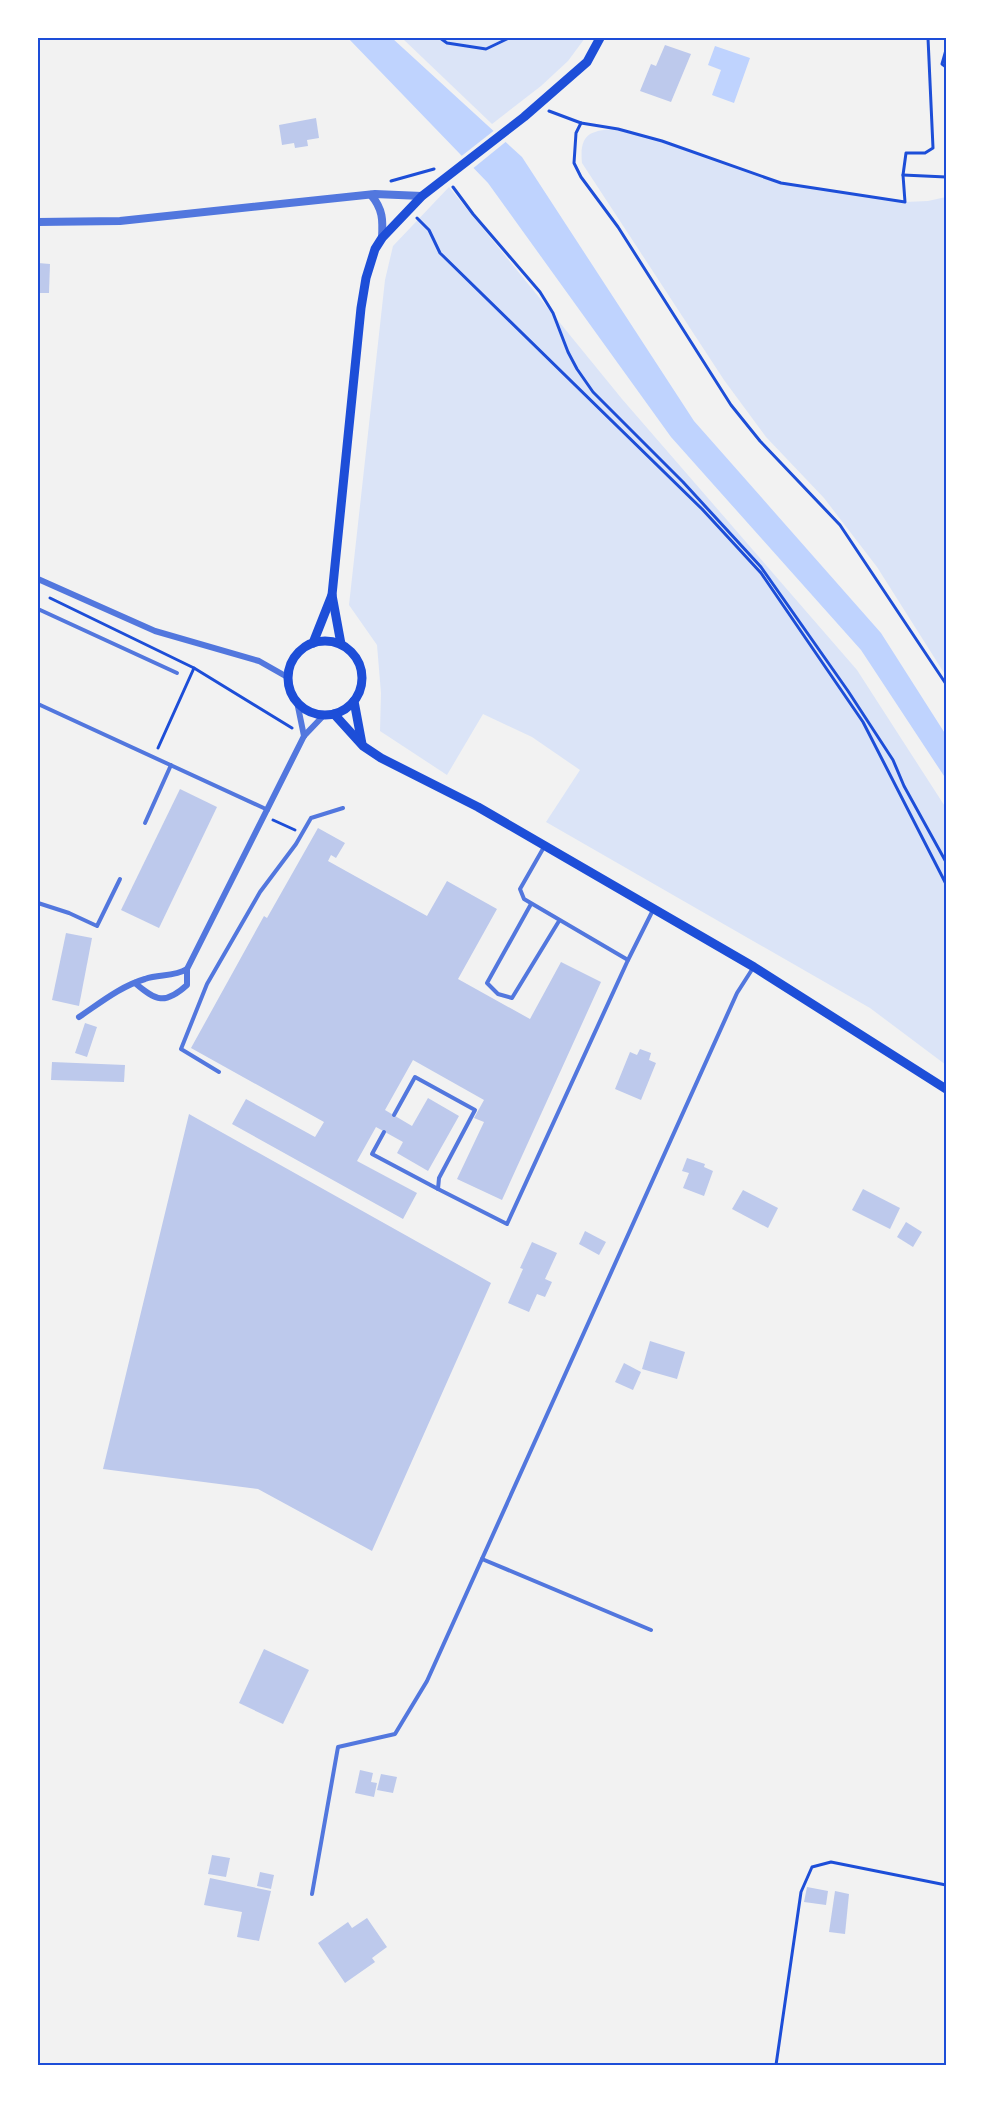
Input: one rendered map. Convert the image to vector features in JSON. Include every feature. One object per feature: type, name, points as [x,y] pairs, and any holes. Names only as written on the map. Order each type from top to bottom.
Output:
[{"type":"main road","points":[[341,644],[332,595],[361,308],[366,278],[375,249],[382,238],[422,196],[446,181],[587,62],[600,38]]},
{"type":"main road","points":[[312,643],[332,595]]},
{"type":"main road","points":[[332,641],[341,644],[350,650],[362,669],[360,691],[345,709],[329,714],[314,713],[297,702],[291,691],[290,667],[295,657],[312,643],[332,641]]},
{"type":"main road","points":[[354,701],[363,746]]},
{"type":"main road","points":[[329,714],[363,746],[381,758],[478,807],[753,967],[946,1089]]},
{"type":"street","points":[[38,222],[120,221],[371,195],[422,196]]},
{"type":"street","points":[[371,195],[380,204],[384,219],[382,238]]},
{"type":"street","points":[[38,579],[155,631],[259,661],[289,678]]},
{"type":"street","points":[[297,702],[304,736]]},
{"type":"street","points":[[135,983],[149,994],[162,999],[174,996],[187,985],[187,969],[304,736],[329,714]]},
{"type":"street","points":[[79,1017],[121,989],[146,978],[180,973],[187,969]]},
{"type":"lane","points":[[38,609],[177,673]]},
{"type":"lane","points":[[38,704],[171,765],[266,813]]},
{"type":"lane","points":[[145,823],[171,765]]},
{"type":"lane","points":[[219,1071],[181,1049],[207,984],[260,892],[311,818],[343,808]]},
{"type":"lane","points":[[545,846],[520,889],[524,899],[628,960]]},
{"type":"lane","points":[[38,903],[69,913],[97,926],[120,879]]},
{"type":"lane","points":[[531,904],[487,983],[498,994],[512,998],[559,921]]},
{"type":"lane","points":[[384,1132],[372,1154],[507,1224],[653,910]]},
{"type":"lane","points":[[312,1894],[338,1747],[395,1734],[427,1681],[737,993],[753,967]]},
{"type":"lane","points":[[394,1115],[415,1077],[475,1110],[439,1178],[438,1189]]},
{"type":"lane","points":[[482,1559],[651,1630]]},
{"type":"path","points":[[440,38],[447,43],[486,49],[509,38]]},
{"type":"path","points":[[536,106],[581,123],[618,129],[662,141],[781,183],[905,202],[903,175],[906,153],[925,153],[933,148],[928,38]]},
{"type":"path","points":[[946,50],[942,64],[946,67]]},
{"type":"path","points":[[581,123],[576,133],[574,163],[581,177],[618,227],[730,405],[759,441],[840,525],[946,684]]},
{"type":"path","points":[[381,184],[437,168]]},
{"type":"path","points":[[903,175],[946,177]]},
{"type":"path","points":[[446,181],[540,292],[553,313],[568,352],[592,392],[683,482],[761,567],[848,691],[893,760],[903,786],[946,862]]},
{"type":"path","points":[[409,209],[429,230],[440,253],[682,489],[761,573],[863,722],[946,884]]},
{"type":"path","points":[[48,597],[194,668],[304,736]]},
{"type":"path","points":[[154,758],[194,668]]},
{"type":"path","points":[[266,813],[302,834]]},
{"type":"path","points":[[776,2065],[801,1892],[812,1866],[831,1862],[946,1885]]},
{"type":"shaded area","points":[[402,38],[585,38],[568,61],[541,86],[492,124]]},
{"type":"shaded area","points":[[618,129],[662,141],[781,183],[905,202],[946,197],[946,676],[877,567],[824,498],[766,437],[724,380],[582,163],[583,145],[589,135],[594,132]]},
{"type":"shaded area","points":[[449,187],[622,399],[857,670],[946,808],[946,1065],[870,1008],[546,822],[580,770],[532,737],[483,714],[447,775],[380,731],[381,693],[377,645],[349,605],[385,280],[393,246]]},
{"type":"water","points":[[348,38],[392,38],[522,157],[694,421],[881,633],[946,735],[946,779],[861,650],[671,437],[488,183]]},
{"type":"water","points":[[715,46],[750,58],[734,103],[712,95],[721,70],[708,65]]},
{"type":"pier","points":[[496,129],[508,140],[471,170],[459,158]]},
{"type":"building","points":[[665,45],[691,54],[671,102],[640,91],[651,64],[656,66]]},
{"type":"building","points":[[316,118],[319,138],[307,140],[308,146],[295,148],[294,143],[282,145],[279,125]]},
{"type":"building","points":[[38,263],[50,264],[49,293],[38,293]]},
{"type":"building","points":[[180,789],[217,807],[159,928],[121,910]]},
{"type":"building","points":[[318,828],[345,843],[336,858],[331,855],[328,861],[427,916],[447,881],[497,909],[458,979],[530,1019],[561,962],[601,982],[502,1200],[457,1179],[484,1122],[474,1118],[484,1100],[413,1060],[385,1110],[412,1126],[428,1098],[459,1116],[428,1171],[397,1153],[403,1142],[376,1127],[357,1161],[417,1193],[403,1219],[232,1124],[246,1099],[315,1137],[324,1122],[191,1048],[264,916],[267,918]]},
{"type":"building","points":[[66,933],[92,938],[79,1006],[52,1000]]},
{"type":"building","points":[[85,1023],[97,1027],[87,1057],[75,1053]]},
{"type":"building","points":[[640,1049],[651,1053],[649,1060],[656,1063],[641,1100],[615,1089],[630,1052],[637,1055]]},
{"type":"building","points":[[52,1062],[125,1065],[124,1082],[51,1080]]},
{"type":"building","points":[[189,1114],[491,1283],[372,1551],[258,1489],[103,1469]]},
{"type":"building","points":[[687,1158],[705,1164],[704,1167],[713,1171],[704,1196],[683,1188],[689,1173],[682,1171]]},
{"type":"building","points":[[863,1189],[900,1208],[890,1229],[852,1210]]},
{"type":"building","points":[[743,1190],[778,1208],[768,1228],[732,1209]]},
{"type":"building","points":[[906,1222],[922,1232],[913,1247],[897,1237]]},
{"type":"building","points":[[585,1231],[606,1242],[599,1255],[579,1244]]},
{"type":"building","points":[[532,1242],[557,1253],[545,1279],[552,1282],[545,1297],[537,1294],[529,1312],[508,1303]]},
{"type":"building","points":[[650,1341],[685,1352],[677,1379],[642,1369]]},
{"type":"building","points":[[624,1363],[641,1372],[633,1390],[615,1382]]},
{"type":"building","points":[[264,1649],[309,1670],[283,1724],[239,1703]]},
{"type":"building","points":[[360,1770],[373,1773],[371,1782],[377,1783],[374,1797],[355,1793]]},
{"type":"building","points":[[381,1774],[397,1777],[393,1793],[377,1790]]},
{"type":"building","points":[[212,1855],[230,1858],[226,1877],[208,1874]]},
{"type":"building","points":[[260,1872],[274,1875],[271,1889],[257,1886]]},
{"type":"building","points":[[210,1878],[271,1891],[259,1941],[237,1937],[242,1912],[204,1905]]},
{"type":"building","points":[[807,1887],[828,1891],[826,1905],[804,1902]]},
{"type":"building","points":[[835,1891],[849,1894],[845,1934],[829,1932]]},
{"type":"building","points":[[367,1918],[387,1947],[372,1958],[375,1962],[345,1983],[318,1943],[348,1922],[352,1928]]}]
